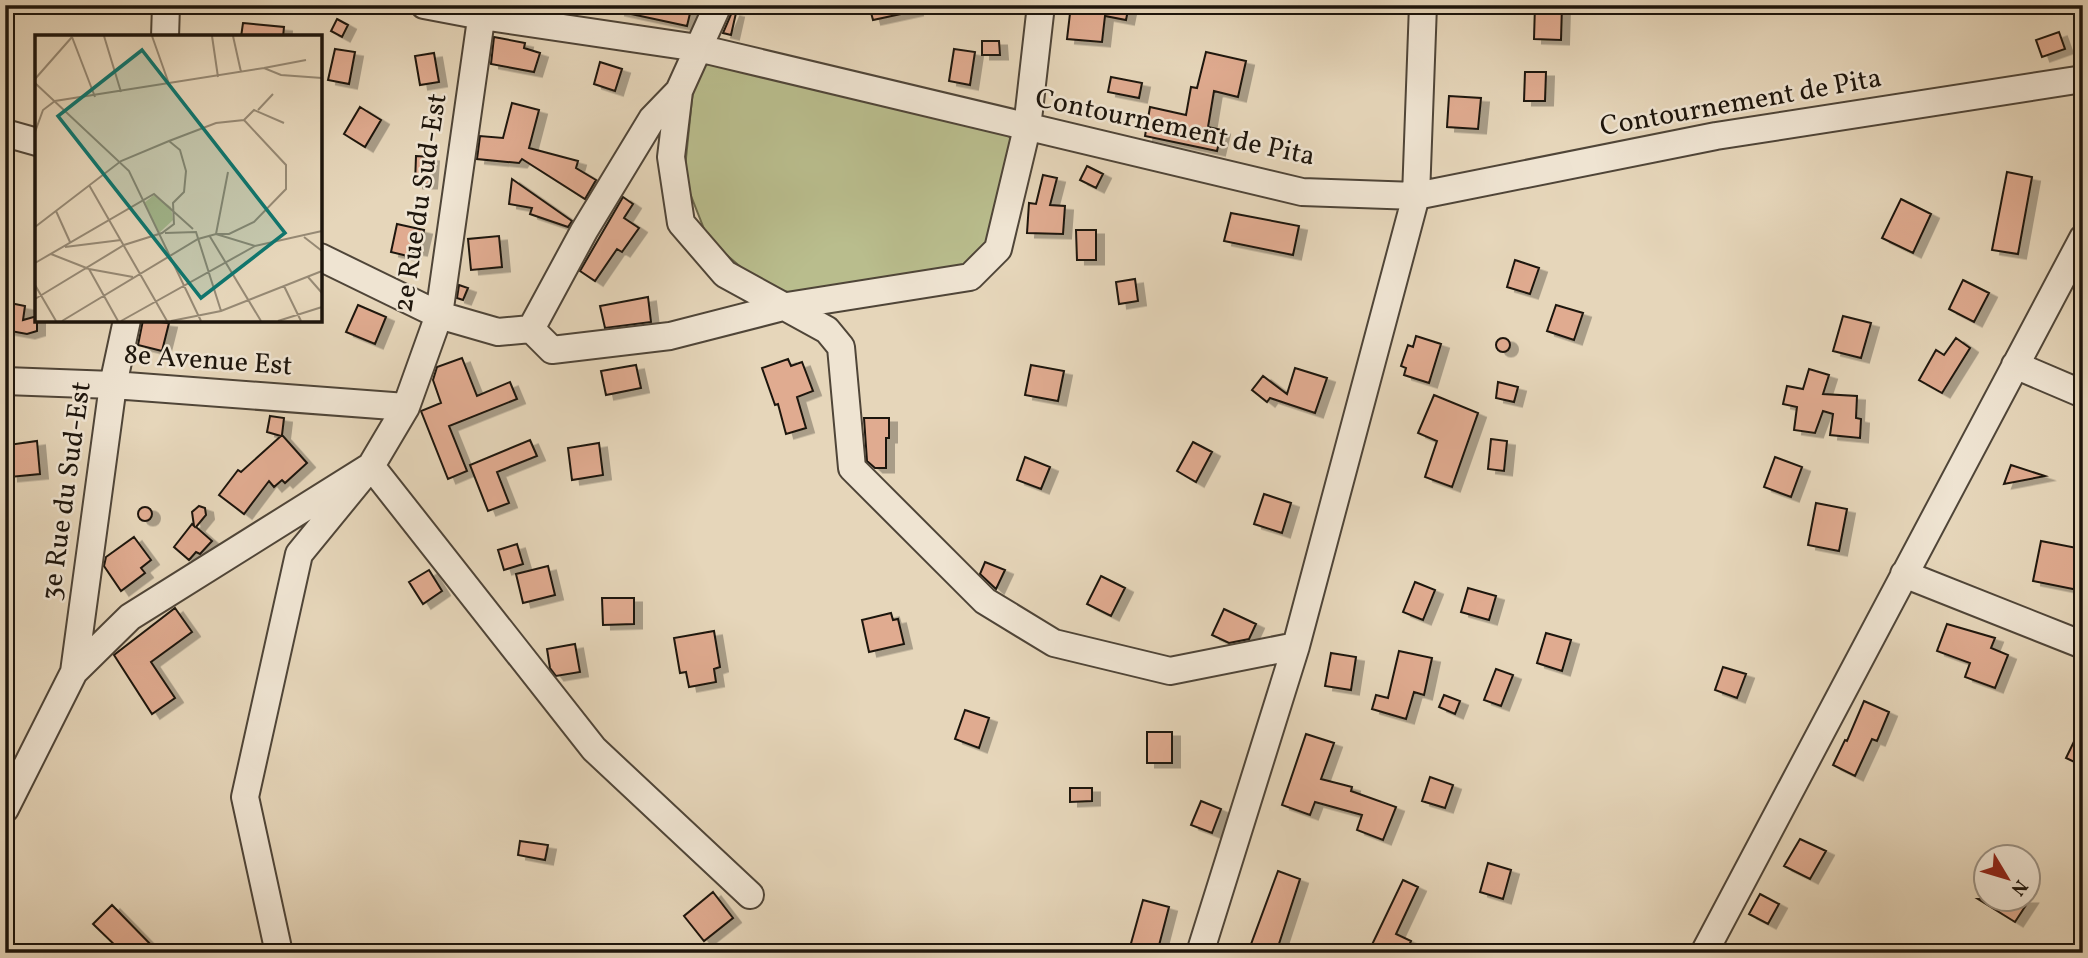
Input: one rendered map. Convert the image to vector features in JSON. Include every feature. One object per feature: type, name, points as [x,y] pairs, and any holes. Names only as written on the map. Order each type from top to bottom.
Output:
[{"type":"street","points":[[164,35],[166,5]]},
{"type":"street","name":"Contournement de Pita","points":[[424,5],[483,11],[698,48],[1302,192],[1416,196],[1716,136],[2083,79]]},
{"type":"street","points":[[718,5],[679,91],[671,157],[681,223],[725,275],[787,306],[827,330],[841,347],[852,468],[985,601],[1054,643],[1170,671],[1296,646]]},
{"type":"street","points":[[531,329],[552,350],[670,336],[787,306],[970,277],[998,249],[1027,128],[1041,5]]},
{"type":"street","points":[[1200,953],[1296,646],[1416,196],[1423,5]]},
{"type":"street","name":"2e Rue du Sud-Est","points":[[279,953],[245,797],[299,554],[371,466],[406,407],[439,315],[483,11]]},
{"type":"street","points":[[531,329],[584,231],[652,119],[679,91]]},
{"type":"street","points":[[5,133],[35,141]]},
{"type":"street","points":[[1704,953],[2083,237]]},
{"type":"street","points":[[322,258],[439,315],[498,332],[531,329]]},
{"type":"street","name":"3e Rue du Sud-Est","points":[[74,672],[113,385],[127,322]]},
{"type":"street","points":[[2015,365],[2083,394]]},
{"type":"street","name":"8e Avenue Est","points":[[5,381],[113,385],[406,407]]},
{"type":"street","points":[[5,809],[74,672],[130,617],[371,466],[594,749],[750,895]]},
{"type":"street","points":[[1904,574],[2083,645]]},
{"type":"green space","points":[[715,59],[993,126],[1014,140],[994,236],[954,274],[812,297],[764,287],[708,239],[684,178],[698,68]]},
{"type":"building","points":[[618,5],[692,5],[687,26],[617,11]]},
{"type":"building","points":[[869,5],[914,5],[915,11],[873,20]]},
{"type":"building","points":[[1071,5],[1129,5],[1126,20],[1105,16],[1102,42],[1067,39]]},
{"type":"building","points":[[1535,5],[1562,5],[1561,40],[1534,39]]},
{"type":"building","points":[[732,12],[736,13],[731,35],[723,33]]},
{"type":"building","points":[[337,19],[348,25],[342,37],[331,31]]},
{"type":"building","points":[[243,23],[284,27],[283,35],[241,35]]},
{"type":"building","points":[[2059,32],[2065,49],[2042,57],[2036,40]]},
{"type":"building","points":[[494,37],[525,43],[524,48],[540,53],[534,72],[491,64]]},
{"type":"building","points":[[982,41],[999,41],[1000,55],[982,55]]},
{"type":"building","points":[[335,49],[355,52],[349,84],[328,80]]},
{"type":"building","points":[[954,49],[975,52],[970,85],[949,81]]},
{"type":"building","points":[[1206,52],[1246,61],[1238,97],[1214,91],[1208,127],[1222,130],[1217,151],[1145,136],[1150,107],[1186,115],[1191,87],[1197,88]]},
{"type":"building","points":[[434,53],[439,82],[420,85],[415,56]]},
{"type":"building","points":[[600,62],[622,69],[615,91],[594,84]]},
{"type":"building","points":[[1525,72],[1546,72],[1545,101],[1524,101]]},
{"type":"building","points":[[1111,77],[1142,83],[1139,98],[1108,92]]},
{"type":"building","points":[[1449,96],[1481,98],[1478,129],[1447,127]]},
{"type":"building","points":[[512,103],[539,110],[529,148],[578,161],[576,168],[596,180],[585,199],[522,159],[519,163],[477,159],[480,136],[503,138]]},
{"type":"building","points":[[360,107],[381,120],[365,147],[344,134]]},
{"type":"building","points":[[416,156],[431,157],[429,184],[415,184]]},
{"type":"building","points":[[1087,166],[1103,174],[1096,188],[1080,180]]},
{"type":"building","points":[[2007,172],[2032,177],[2018,254],[1992,250]]},
{"type":"building","points":[[1043,175],[1057,178],[1050,205],[1065,206],[1063,234],[1027,233],[1029,203],[1036,204]]},
{"type":"building","points":[[512,179],[572,221],[568,227],[530,214],[532,208],[509,204]]},
{"type":"building","points":[[623,197],[633,204],[624,218],[639,228],[622,252],[617,249],[595,281],[580,271]]},
{"type":"building","points":[[1901,199],[1931,214],[1913,253],[1882,238]]},
{"type":"building","points":[[1231,213],[1299,226],[1293,255],[1224,241]]},
{"type":"building","points":[[397,224],[424,230],[419,251],[414,250],[412,257],[391,252]]},
{"type":"building","points":[[1076,230],[1096,230],[1096,260],[1077,260]]},
{"type":"building","points":[[499,236],[502,267],[471,270],[468,239]]},
{"type":"building","points":[[1515,260],[1539,268],[1530,294],[1507,287]]},
{"type":"building","points":[[1135,279],[1138,301],[1119,304],[1116,282]]},
{"type":"building","points":[[1963,280],[1989,293],[1974,322],[1949,309]]},
{"type":"building","points":[[459,285],[468,288],[463,300],[457,298]]},
{"type":"building","points":[[648,297],[651,322],[605,328],[600,306]]},
{"type":"building","points":[[5,302],[25,306],[23,320],[35,317],[37,322],[37,331],[27,334],[5,330]]},
{"type":"building","points":[[358,305],[386,317],[375,344],[346,332]]},
{"type":"building","points":[[1556,305],[1583,313],[1574,340],[1547,331]]},
{"type":"building","points":[[1843,316],[1871,323],[1861,358],[1833,351]]},
{"type":"building","points":[[143,322],[169,323],[162,351],[138,345]]},
{"type":"building","points":[[1416,336],[1441,344],[1429,383],[1404,375],[1406,368],[1401,366],[1408,345],[1413,347]]},
{"type":"building","points":[[1500,338],[1506,338],[1510,345],[1506,352],[1500,352],[1496,348],[1496,342]]},
{"type":"building","points":[[1956,338],[1970,348],[1942,393],[1919,380],[1936,350],[1944,355]]},
{"type":"building","points":[[462,358],[477,396],[510,382],[517,399],[449,426],[467,471],[448,479],[421,411],[441,403],[433,380],[437,367]]},
{"type":"building","points":[[788,359],[791,366],[802,362],[813,391],[797,397],[806,428],[786,434],[778,404],[775,405],[762,368]]},
{"type":"building","points":[[636,365],[641,388],[606,395],[601,371]]},
{"type":"building","points":[[1031,365],[1064,371],[1058,401],[1025,395]]},
{"type":"building","points":[[1295,368],[1327,378],[1315,413],[1270,398],[1267,402],[1252,390],[1263,376],[1287,394]]},
{"type":"building","points":[[1809,369],[1829,375],[1823,394],[1857,396],[1856,418],[1861,419],[1860,438],[1830,435],[1833,414],[1823,411],[1815,433],[1794,430],[1797,407],[1783,404],[1787,386],[1803,389]]},
{"type":"building","points":[[1498,382],[1518,387],[1514,402],[1496,398]]},
{"type":"building","points":[[1434,395],[1478,413],[1452,487],[1425,477],[1437,441],[1418,433]]},
{"type":"building","points":[[270,416],[284,418],[282,435],[307,463],[285,483],[282,480],[274,487],[269,481],[244,514],[219,495],[238,470],[241,472],[281,436],[267,432]]},
{"type":"building","points":[[864,418],[889,418],[886,468],[875,468],[867,461]]},
{"type":"building","points":[[1491,439],[1507,441],[1504,471],[1488,469]]},
{"type":"building","points":[[530,440],[537,456],[497,472],[509,503],[488,511],[470,465]]},
{"type":"building","points":[[37,441],[40,474],[10,477],[8,445]]},
{"type":"building","points":[[1193,442],[1212,452],[1196,482],[1177,471]]},
{"type":"building","points":[[599,443],[603,475],[572,480],[568,448]]},
{"type":"building","points":[[1025,457],[1050,467],[1041,489],[1017,480]]},
{"type":"building","points":[[1775,457],[1802,467],[1791,497],[1764,487]]},
{"type":"building","points":[[2011,465],[2045,476],[2004,484]]},
{"type":"building","points":[[1264,494],[1291,503],[1282,533],[1254,524]]},
{"type":"building","points":[[1816,503],[1847,509],[1839,551],[1808,545]]},
{"type":"building","points":[[199,506],[205,508],[206,515],[196,527],[212,541],[200,554],[196,552],[189,560],[174,547],[192,524],[194,526],[192,512]]},
{"type":"building","points":[[142,507],[148,507],[152,514],[148,521],[142,521],[138,517],[138,511]]},
{"type":"building","points":[[134,537],[151,560],[141,568],[145,573],[121,591],[104,566],[106,557]]},
{"type":"building","points":[[2041,541],[2082,549],[2079,565],[2083,566],[2083,591],[2033,581]]},
{"type":"building","points":[[517,544],[523,564],[504,570],[498,550]]},
{"type":"building","points":[[985,562],[1005,570],[996,589],[980,574]]},
{"type":"building","points":[[548,566],[555,595],[523,603],[516,574]]},
{"type":"building","points":[[429,570],[442,591],[423,604],[409,582]]},
{"type":"building","points":[[1101,576],[1125,588],[1111,616],[1087,604]]},
{"type":"building","points":[[1415,582],[1435,590],[1423,620],[1403,612]]},
{"type":"building","points":[[1468,588],[1496,596],[1489,620],[1461,612]]},
{"type":"building","points":[[602,598],[634,598],[634,624],[603,625]]},
{"type":"building","points":[[175,608],[192,632],[151,662],[175,698],[152,714],[114,655]]},
{"type":"building","points":[[1224,609],[1256,624],[1249,639],[1229,643],[1212,635]]},
{"type":"building","points":[[891,613],[893,620],[898,619],[904,644],[869,652],[862,620]]},
{"type":"building","points":[[1947,624],[1995,638],[1991,648],[2008,655],[1995,688],[1965,677],[1970,663],[1937,651]]},
{"type":"building","points":[[714,631],[720,667],[714,669],[716,682],[689,687],[686,672],[680,673],[674,638]]},
{"type":"building","points":[[1546,633],[1571,640],[1562,671],[1537,663]]},
{"type":"building","points":[[575,644],[580,672],[556,676],[550,668],[547,649]]},
{"type":"building","points":[[1399,651],[1432,658],[1424,695],[1414,692],[1406,719],[1372,709],[1376,695],[1388,698]]},
{"type":"building","points":[[1331,653],[1356,657],[1351,690],[1325,686]]},
{"type":"building","points":[[1723,667],[1746,674],[1737,698],[1715,690]]},
{"type":"building","points":[[1496,669],[1513,675],[1501,706],[1484,700]]},
{"type":"building","points":[[1444,695],[1460,701],[1455,714],[1439,707]]},
{"type":"building","points":[[1864,701],[1889,712],[1877,741],[1872,739],[1855,776],[1833,765],[1845,740],[1847,741]]},
{"type":"building","points":[[965,710],[989,718],[979,748],[955,739]]},
{"type":"building","points":[[2083,723],[2083,766],[2066,758]]},
{"type":"building","points":[[1147,732],[1172,732],[1172,763],[1147,763]]},
{"type":"building","points":[[1306,734],[1334,743],[1321,779],[1352,787],[1351,791],[1396,807],[1383,840],[1357,830],[1362,815],[1315,802],[1310,815],[1282,805]]},
{"type":"building","points":[[1430,777],[1453,785],[1445,808],[1422,801]]},
{"type":"building","points":[[1070,788],[1092,788],[1092,801],[1070,802]]},
{"type":"building","points":[[1201,801],[1221,809],[1212,833],[1191,825]]},
{"type":"building","points":[[1800,839],[1826,851],[1810,879],[1784,866]]},
{"type":"building","points":[[520,841],[548,845],[545,860],[518,855]]},
{"type":"building","points":[[1488,863],[1511,870],[1503,899],[1480,892]]},
{"type":"building","points":[[1278,871],[1300,879],[1276,953],[1265,953],[1250,947]]},
{"type":"building","points":[[1403,880],[1418,887],[1396,934],[1411,941],[1406,953],[1368,953]]},
{"type":"building","points":[[713,892],[733,918],[704,941],[684,916]]},
{"type":"building","points":[[1760,894],[1779,904],[1768,924],[1749,914]]},
{"type":"building","points":[[1143,900],[1169,907],[1157,953],[1130,947]]},
{"type":"building","points":[[112,905],[159,953],[123,953],[93,924]]},
{"type":"building","points":[[1999,912],[2022,912],[2015,922]]}]
